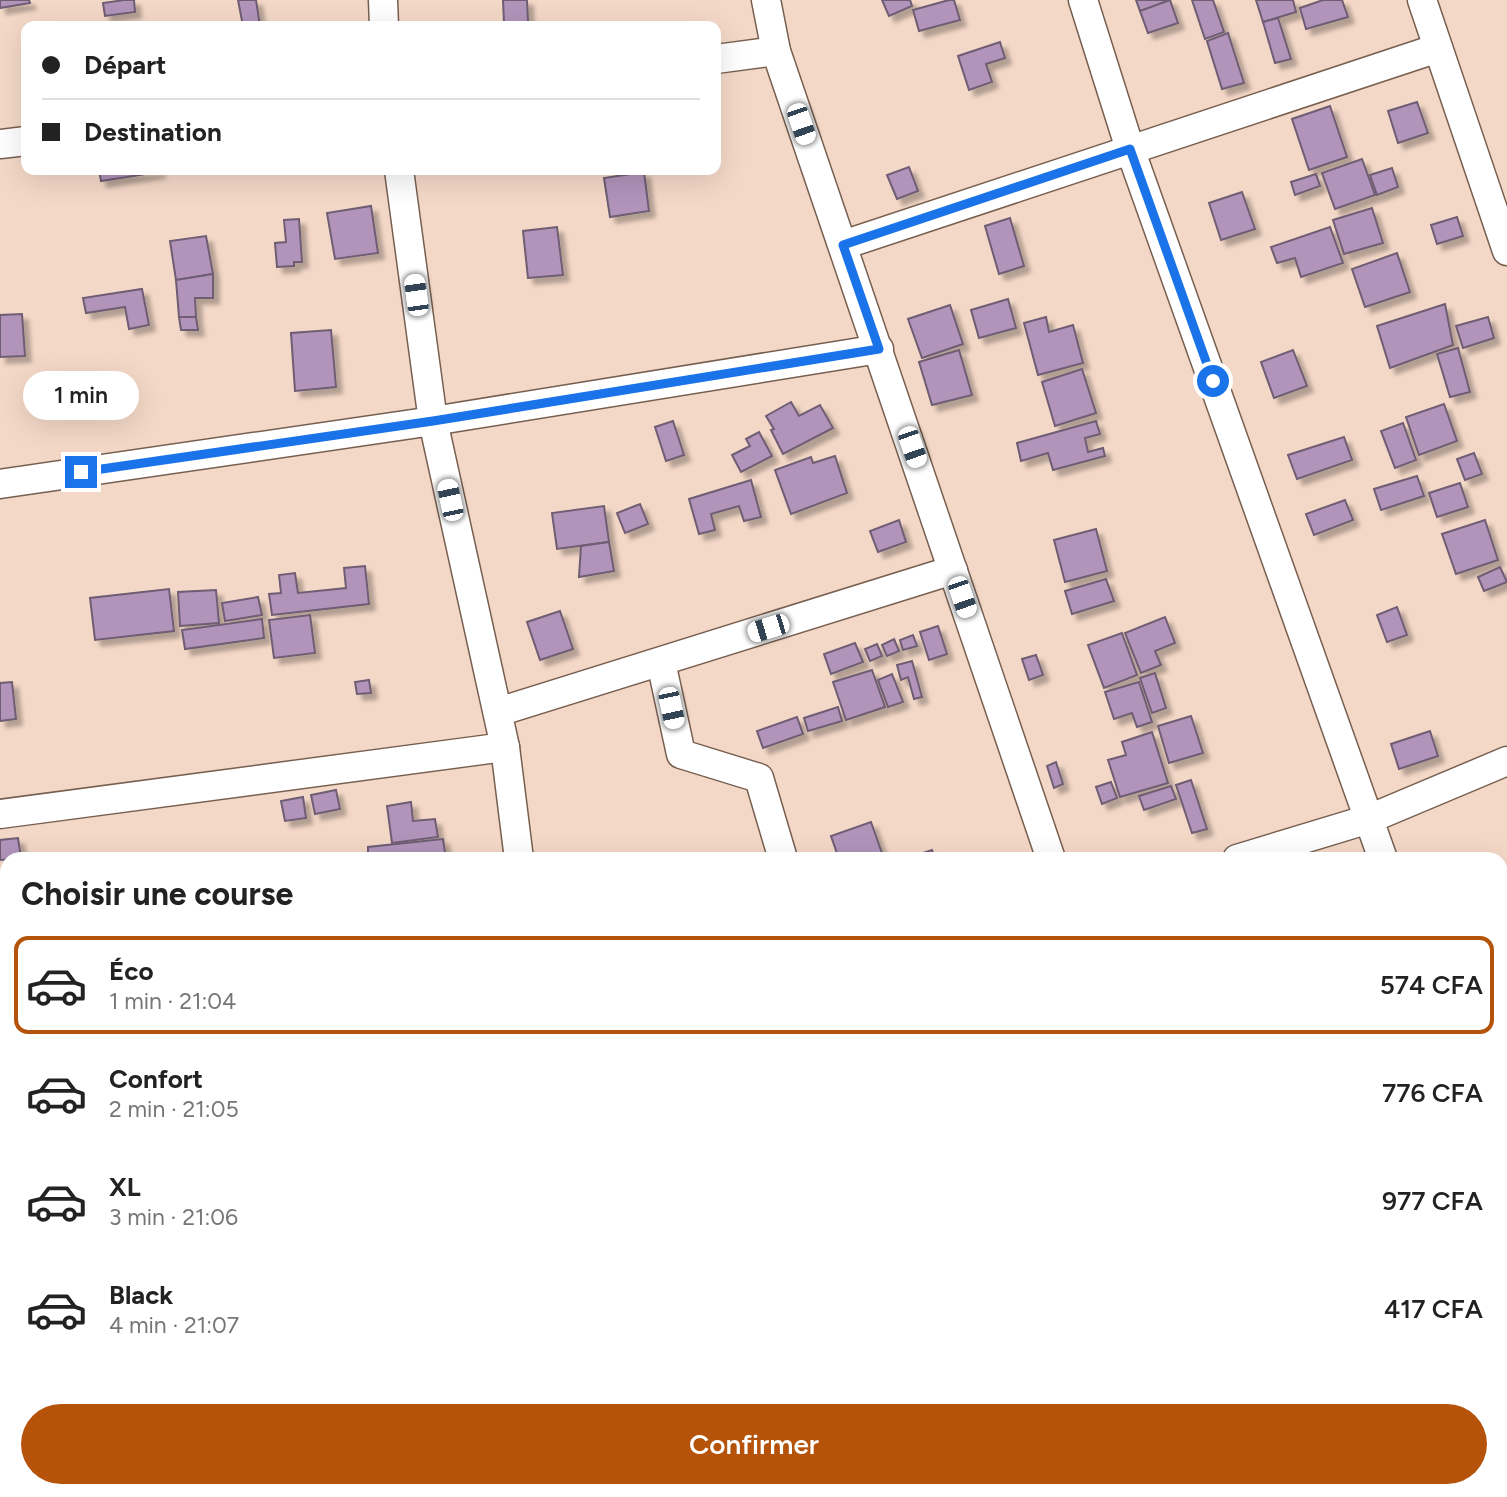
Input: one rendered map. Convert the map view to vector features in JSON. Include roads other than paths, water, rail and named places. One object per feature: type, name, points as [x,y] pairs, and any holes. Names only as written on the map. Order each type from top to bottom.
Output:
[{"type":"street","points":[[383,0],[384,21]]},
{"type":"street","points":[[766,0],[776,51],[1049,852]]},
{"type":"street","points":[[1083,0],[1130,149],[1380,852]]},
{"type":"street","points":[[1422,0],[1507,251]]},
{"type":"street","points":[[843,245],[1438,48]]},
{"type":"street","points":[[721,58],[776,51]]},
{"type":"street","points":[[0,144],[21,142]]},
{"type":"street","points":[[400,175],[433,421],[505,747],[518,852]]},
{"type":"street","points":[[0,484],[433,421],[879,349]]},
{"type":"street","points":[[498,712],[953,570]]},
{"type":"street","points":[[661,662],[681,754],[759,778],[781,852]]},
{"type":"street","points":[[0,814],[505,747]]},
{"type":"street","points":[[1260,852],[1368,819],[1507,761]]}]
